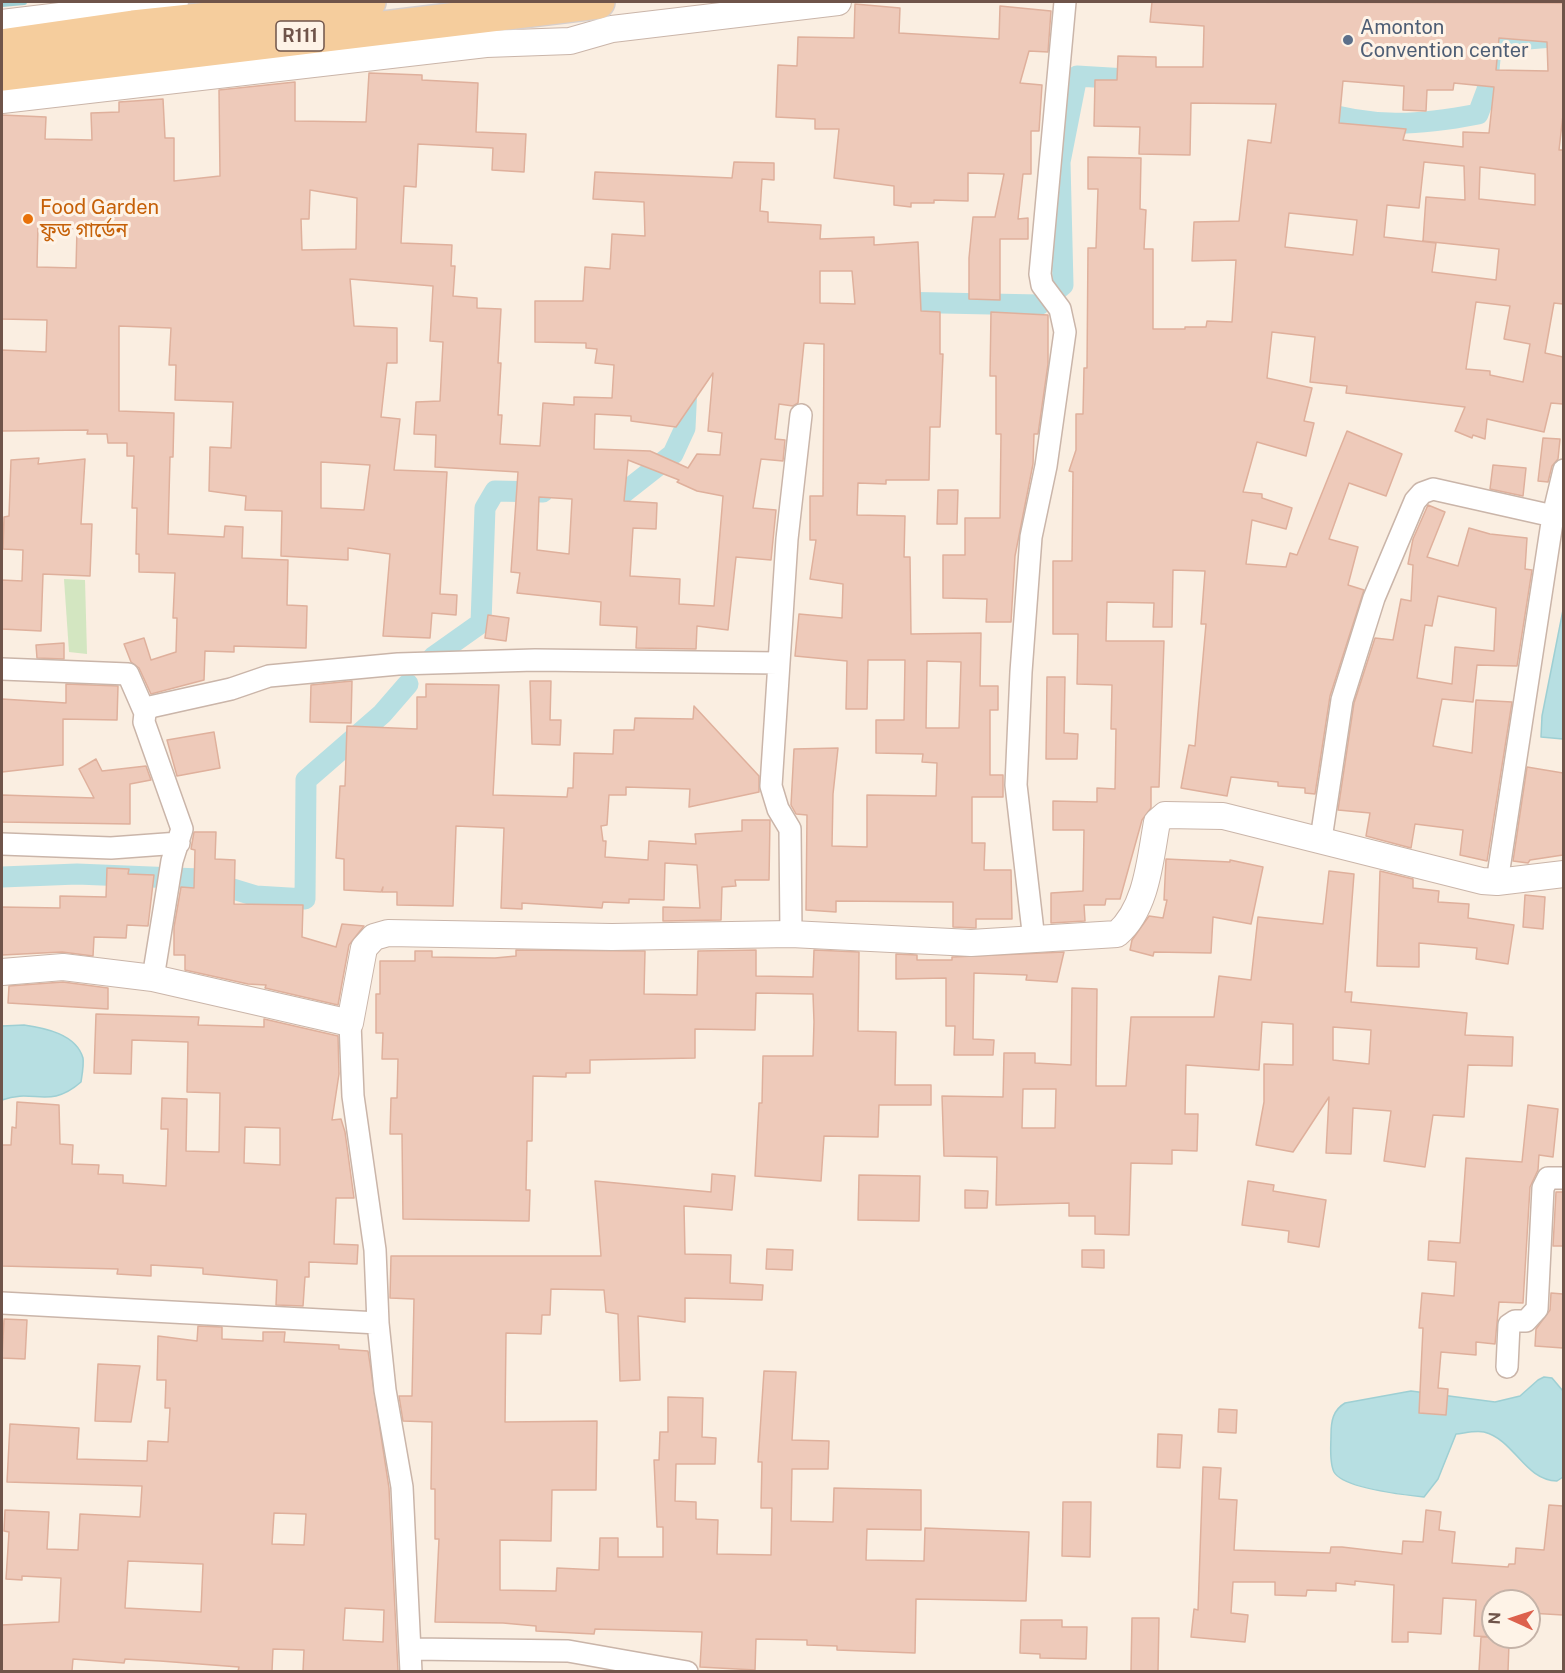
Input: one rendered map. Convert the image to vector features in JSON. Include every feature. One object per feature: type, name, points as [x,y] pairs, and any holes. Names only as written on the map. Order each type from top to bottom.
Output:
[{"type":"main road","name":"R111","points":[[2,74],[133,27],[369,2]]},
{"type":"main road","name":"R111","points":[[2,46],[59,54],[598,2]]},
{"type":"street","points":[[2,100],[59,54],[175,2]]},
{"type":"street","points":[[2,23],[59,54],[486,44],[570,41],[612,29],[838,2]]},
{"type":"street","points":[[1034,940],[1017,785],[1017,763],[1031,537],[1046,466],[1065,332],[1060,309],[1042,285],[1040,273],[1051,132],[1065,2]]},
{"type":"street","points":[[791,934],[790,829],[778,808],[771,786],[787,539],[801,415]]},
{"type":"street","points":[[1497,882],[1553,516],[1563,470]]},
{"type":"street","points":[[1321,839],[1342,700],[1374,598],[1415,501],[1422,493],[1433,489],[1553,516]]},
{"type":"street","points":[[145,713],[150,707],[231,689],[269,676],[398,664],[534,660],[778,663]]},
{"type":"street","points":[[2,669],[128,674],[145,713],[144,722],[182,830],[166,900],[153,978]]},
{"type":"street","points":[[411,1671],[412,1649],[402,1487],[386,1390],[378,1323],[375,1250],[353,1096],[350,1023],[364,948],[374,937],[388,933],[612,937],[791,934],[971,943],[1116,934],[1130,922],[1145,884],[1157,822],[1165,815],[1223,816],[1482,881],[1497,882],[1563,874]]},
{"type":"street","points":[[2,844],[176,852]]},
{"type":"street","points":[[2,972],[63,967],[153,978],[350,1023]]},
{"type":"street","points":[[1507,1367],[1509,1325],[1515,1321],[1526,1321],[1538,1309],[1543,1188],[1548,1178],[1563,1178]]},
{"type":"street","points":[[2,1303],[378,1323]]},
{"type":"street","points":[[412,1649],[568,1651],[687,1671]]},
{"type":"green space","points":[[64,579],[85,580],[87,654],[69,652]]},
{"type":"water","points":[[1563,610],[1563,739],[1541,737],[1542,716]]},
{"type":"water","points":[[24,1025],[50,1030],[74,1043],[83,1058],[81,1082],[60,1095],[23,1096],[2,1100],[2,1026]]},
{"type":"water","points":[[1544,1377],[1552,1378],[1563,1391],[1563,1477],[1557,1481],[1536,1474],[1495,1436],[1478,1431],[1456,1434],[1438,1479],[1424,1497],[1361,1486],[1340,1478],[1332,1468],[1332,1425],[1335,1413],[1345,1403],[1411,1391],[1495,1402],[1520,1396]]},
{"type":"building","points":[[1152,2],[1563,3],[1563,115],[1559,150],[1563,150],[1563,304],[1554,303],[1545,353],[1563,357],[1563,404],[1551,403],[1544,432],[1487,419],[1485,439],[1473,435],[1472,438],[1455,431],[1465,407],[1346,393],[1347,386],[1310,382],[1315,337],[1272,332],[1267,378],[1312,388],[1304,421],[1314,423],[1306,456],[1257,442],[1243,492],[1262,494],[1262,498],[1292,508],[1286,529],[1252,520],[1246,564],[1286,567],[1290,553],[1297,555],[1347,431],[1402,454],[1386,496],[1349,483],[1329,539],[1358,547],[1348,585],[1364,590],[1330,696],[1315,794],[1305,793],[1305,788],[1278,786],[1278,782],[1231,777],[1227,796],[1181,788],[1189,745],[1195,746],[1206,624],[1201,624],[1205,571],[1173,570],[1172,627],[1153,627],[1154,603],[1107,602],[1106,641],[1164,641],[1159,787],[1151,787],[1151,808],[1142,820],[1120,899],[1106,899],[1105,905],[1084,905],[1085,921],[1051,923],[1051,893],[1083,891],[1084,830],[1053,830],[1053,801],[1097,802],[1097,788],[1115,789],[1116,729],[1111,729],[1112,685],[1077,684],[1078,634],[1053,634],[1053,561],[1072,561],[1073,472],[1069,471],[1076,450],[1076,414],[1083,414],[1084,368],[1087,368],[1088,248],[1096,248],[1098,189],[1088,189],[1088,157],[1141,158],[1140,209],[1146,210],[1144,249],[1153,249],[1153,329],[1206,327],[1207,321],[1232,322],[1236,260],[1192,261],[1194,222],[1239,221],[1248,140],[1271,143],[1276,104],[1191,103],[1190,155],[1139,154],[1140,127],[1094,126],[1095,80],[1117,80],[1118,56],[1156,57],[1156,67],[1203,67],[1204,26],[1150,22]],"holes":[[[1499,38],[1547,42],[1548,71],[1496,70]],[[1343,81],[1404,86],[1403,110],[1426,111],[1427,90],[1453,90],[1454,83],[1494,87],[1489,133],[1463,132],[1463,147],[1403,140],[1406,129],[1339,123]],[[1424,162],[1464,166],[1465,200],[1426,197],[1423,241],[1499,249],[1496,280],[1432,272],[1436,243],[1384,237],[1387,205],[1419,208]],[[1480,167],[1535,174],[1535,205],[1479,199]],[[1289,213],[1357,220],[1353,255],[1285,247]],[[1476,302],[1510,306],[1504,339],[1530,344],[1523,382],[1490,375],[1490,371],[1466,369]]]},
{"type":"building","points":[[855,4],[900,8],[899,33],[999,39],[1000,6],[1051,11],[1048,52],[1029,51],[1020,83],[1042,85],[1039,131],[1031,131],[1031,174],[1023,174],[1018,219],[1028,218],[1028,239],[1000,239],[1000,300],[969,299],[969,258],[973,217],[995,217],[1004,174],[968,173],[968,201],[934,200],[934,203],[911,203],[911,207],[894,205],[894,186],[834,178],[839,129],[815,129],[815,119],[776,117],[778,65],[797,66],[798,37],[854,38]]},
{"type":"building","points":[[369,73],[422,75],[422,80],[478,83],[476,132],[526,134],[524,172],[492,170],[493,148],[418,144],[416,187],[404,186],[401,243],[452,245],[451,266],[455,266],[453,296],[477,298],[477,308],[501,309],[498,363],[501,363],[498,415],[502,415],[500,444],[540,446],[543,403],[574,405],[574,397],[612,398],[614,365],[595,363],[597,349],[586,348],[586,343],[535,342],[535,301],[583,301],[585,267],[610,269],[612,234],[645,236],[644,202],[593,199],[595,172],[732,178],[734,162],[774,163],[774,180],[762,179],[760,211],[768,212],[768,222],[821,225],[820,239],[874,237],[874,245],[918,242],[921,311],[940,312],[940,354],[943,354],[940,427],[930,427],[929,480],[886,480],[886,484],[858,483],[857,515],[905,516],[904,557],[910,557],[911,634],[981,633],[980,686],[998,686],[998,710],[990,710],[990,775],[1003,775],[1003,797],[972,797],[972,843],[985,843],[984,870],[1011,870],[1012,919],[976,919],[976,928],[953,927],[953,902],[836,901],[836,912],[806,910],[807,815],[796,814],[791,805],[794,749],[838,748],[833,794],[832,846],[867,847],[867,795],[936,796],[937,763],[922,762],[923,754],[876,753],[876,720],[904,720],[905,660],[868,660],[867,709],[846,709],[847,661],[795,656],[799,614],[842,618],[843,584],[810,579],[816,540],[810,540],[810,496],[823,496],[824,344],[804,343],[798,403],[793,406],[779,404],[775,439],[785,440],[783,461],[761,459],[753,508],[776,510],[771,560],[736,557],[728,630],[697,626],[696,649],[636,648],[637,627],[600,625],[601,602],[517,593],[520,573],[511,572],[518,472],[435,467],[436,435],[414,434],[416,402],[440,401],[443,342],[430,341],[433,286],[350,279],[354,326],[397,328],[397,363],[387,363],[381,417],[400,419],[394,470],[447,472],[440,594],[457,595],[456,615],[432,613],[430,638],[383,636],[390,554],[348,548],[348,560],[281,556],[282,511],[245,510],[246,496],[209,491],[210,447],[231,448],[233,402],[175,400],[176,365],[169,365],[171,328],[119,326],[119,411],[174,413],[173,457],[170,457],[168,534],[224,537],[225,526],[243,527],[242,558],[288,560],[287,605],[307,606],[306,648],[234,646],[234,652],[205,651],[204,680],[151,694],[139,668],[131,662],[124,644],[144,638],[151,660],[176,652],[177,618],[173,618],[175,573],[139,572],[139,554],[136,554],[137,508],[132,508],[134,456],[127,456],[127,443],[108,443],[107,434],[87,434],[88,430],[2,431],[2,350],[46,352],[47,320],[2,319],[2,115],[46,117],[45,139],[92,140],[91,113],[119,112],[119,102],[163,99],[165,138],[174,138],[174,181],[220,176],[219,90],[295,82],[295,121],[366,122]],"holes":[[[310,190],[357,198],[356,249],[302,250],[301,219],[309,219]],[[38,226],[77,229],[76,268],[37,267]],[[820,271],[852,271],[855,304],[820,303]],[[713,373],[708,431],[722,433],[720,455],[697,454],[688,468],[650,451],[594,449],[595,414],[631,416],[631,421],[676,427]],[[628,460],[679,480],[677,482],[697,491],[723,496],[714,606],[679,604],[680,579],[630,576],[633,528],[656,529],[657,503],[624,501]],[[321,462],[370,465],[364,510],[321,508]],[[539,497],[572,499],[569,554],[537,550]],[[927,661],[961,662],[959,728],[926,728]]]},
{"type":"building","points":[[991,312],[1048,315],[1048,364],[1038,434],[1034,434],[1033,464],[1015,556],[1011,622],[986,622],[987,599],[943,598],[943,555],[965,555],[965,518],[1000,518],[1001,434],[996,434],[996,376],[990,376]]},
{"type":"building","points":[[1543,438],[1560,439],[1558,459],[1552,466],[1548,482],[1538,481]]},
{"type":"building","points":[[39,458],[38,464],[85,459],[81,524],[92,524],[90,576],[43,574],[41,631],[2,629],[2,580],[22,581],[23,550],[3,549],[4,517],[9,516],[11,460]]},
{"type":"building","points":[[1493,465],[1526,468],[1523,496],[1490,489]]},
{"type":"building","points":[[938,490],[958,490],[957,524],[937,524]]},
{"type":"building","points":[[1428,505],[1445,512],[1427,557],[1458,566],[1469,528],[1490,534],[1527,538],[1525,569],[1532,570],[1517,666],[1477,665],[1473,702],[1442,699],[1433,746],[1472,753],[1476,700],[1512,702],[1487,861],[1460,855],[1463,830],[1415,824],[1411,848],[1366,836],[1370,813],[1338,810],[1354,703],[1375,638],[1393,640],[1401,599],[1411,601],[1413,565],[1408,564],[1413,539]],"holes":[[[1438,596],[1496,608],[1494,651],[1455,647],[1452,684],[1417,678],[1425,625],[1432,626]]]},
{"type":"building","points":[[488,615],[509,618],[506,641],[485,638]]},
{"type":"building","points":[[64,643],[64,659],[37,658],[36,645]]},
{"type":"building","points":[[1047,677],[1065,677],[1064,733],[1078,734],[1077,759],[1046,759]]},
{"type":"building","points":[[352,681],[351,723],[310,722],[311,685]]},
{"type":"building","points":[[530,681],[551,681],[550,720],[561,720],[560,745],[532,744]]},
{"type":"building","points":[[66,684],[118,686],[117,720],[63,719],[63,765],[2,772],[2,699],[66,703]]},
{"type":"building","points":[[426,684],[499,685],[493,795],[567,797],[568,788],[573,788],[574,753],[613,754],[614,730],[634,730],[635,718],[693,719],[694,706],[759,776],[759,792],[689,807],[690,789],[626,787],[626,795],[609,795],[607,825],[601,826],[603,841],[606,841],[605,857],[648,860],[649,841],[696,844],[695,834],[742,831],[742,820],[770,820],[769,880],[735,880],[736,886],[722,887],[721,920],[663,921],[663,907],[700,908],[697,865],[665,863],[664,900],[629,899],[629,903],[603,902],[602,908],[522,903],[522,909],[501,908],[504,828],[456,826],[453,906],[397,905],[397,892],[382,892],[383,887],[381,892],[344,890],[344,859],[336,858],[340,786],[345,786],[347,726],[417,729],[417,697],[426,697]]},
{"type":"building","points":[[214,732],[220,768],[177,776],[167,740]]},
{"type":"building","points":[[96,759],[102,771],[146,766],[151,780],[130,784],[130,824],[2,822],[2,795],[94,798],[79,769]]},
{"type":"building","points":[[1527,767],[1563,773],[1563,855],[1530,860],[1528,863],[1513,861]]},
{"type":"building","points":[[194,832],[216,832],[215,859],[235,860],[234,904],[303,905],[302,937],[336,947],[342,924],[364,926],[349,945],[338,1005],[265,988],[266,985],[248,984],[185,970],[185,955],[174,955],[174,927],[181,887],[194,888],[195,850],[191,849]]},
{"type":"building","points":[[1166,859],[1230,862],[1230,860],[1263,867],[1251,924],[1213,917],[1211,953],[1154,952],[1153,956],[1130,950],[1132,940],[1149,916],[1163,918],[1167,900],[1164,900]]},
{"type":"building","points":[[107,868],[129,869],[128,874],[154,875],[148,926],[127,925],[126,938],[94,937],[93,956],[62,952],[2,955],[2,907],[60,908],[60,896],[106,897]]},
{"type":"building","points":[[1329,871],[1354,874],[1345,992],[1352,992],[1351,1002],[1467,1013],[1465,1035],[1513,1037],[1512,1066],[1468,1065],[1464,1117],[1433,1115],[1425,1167],[1384,1161],[1391,1111],[1353,1108],[1351,1154],[1326,1153],[1329,1097],[1293,1152],[1256,1145],[1264,1102],[1264,1064],[1293,1065],[1293,1024],[1262,1022],[1259,1070],[1186,1065],[1185,1114],[1198,1114],[1197,1151],[1172,1150],[1172,1164],[1131,1163],[1129,1235],[1095,1234],[1095,1216],[1069,1216],[1069,1203],[996,1205],[997,1157],[944,1156],[942,1096],[1003,1097],[1004,1053],[1035,1053],[1035,1063],[1071,1065],[1072,988],[1097,989],[1096,1086],[1126,1086],[1131,1017],[1214,1017],[1219,976],[1251,980],[1258,917],[1323,924]],"holes":[[[1333,1027],[1371,1030],[1369,1064],[1333,1060]],[[1023,1089],[1056,1089],[1055,1128],[1022,1128]]]},
{"type":"building","points":[[1380,871],[1413,879],[1413,888],[1439,891],[1438,902],[1469,904],[1468,918],[1514,925],[1508,964],[1476,959],[1477,948],[1419,943],[1419,967],[1377,966]]},
{"type":"building","points":[[1525,895],[1545,897],[1543,929],[1523,927]]},
{"type":"building","points":[[516,950],[645,951],[644,994],[697,995],[698,951],[756,950],[756,976],[813,977],[814,950],[859,952],[858,1031],[896,1032],[895,1085],[931,1085],[931,1105],[879,1105],[878,1137],[824,1136],[821,1181],[755,1176],[759,1103],[762,1103],[763,1056],[813,1056],[814,1022],[813,994],[756,993],[755,1030],[695,1029],[695,1058],[590,1060],[590,1073],[566,1073],[566,1077],[533,1076],[532,1141],[527,1141],[526,1190],[530,1190],[529,1221],[403,1219],[402,1134],[390,1134],[391,1098],[397,1098],[398,1059],[382,1059],[383,1033],[376,1033],[376,994],[380,994],[380,961],[415,961],[415,951],[432,951],[432,957],[495,958],[516,956]]},
{"type":"building","points":[[1064,952],[1057,982],[1026,980],[1027,975],[974,973],[973,1039],[994,1040],[993,1055],[954,1055],[955,1026],[946,1026],[946,978],[896,979],[896,954],[917,955],[917,960],[952,960],[952,957]]},
{"type":"building","points":[[63,982],[108,988],[108,1009],[8,1003],[9,986]]},
{"type":"building","points":[[96,1014],[199,1017],[198,1025],[264,1027],[264,1019],[338,1036],[339,1074],[332,1120],[341,1119],[345,1132],[354,1198],[336,1198],[334,1244],[358,1245],[357,1264],[309,1262],[309,1277],[305,1277],[303,1306],[276,1305],[277,1280],[203,1274],[203,1268],[151,1265],[151,1276],[117,1274],[118,1269],[2,1266],[2,1145],[11,1145],[12,1127],[16,1128],[17,1102],[59,1105],[60,1144],[73,1145],[72,1164],[99,1165],[98,1174],[123,1175],[123,1183],[166,1186],[168,1129],[161,1129],[162,1098],[187,1099],[186,1151],[219,1152],[220,1093],[187,1092],[188,1042],[132,1040],[131,1074],[94,1073]],"holes":[[[245,1127],[280,1128],[280,1165],[244,1163]]]},
{"type":"building","points":[[1528,1105],[1558,1109],[1553,1157],[1539,1155],[1538,1170],[1530,1187],[1523,1303],[1499,1302],[1495,1344],[1476,1342],[1476,1355],[1441,1352],[1438,1388],[1448,1389],[1446,1415],[1419,1413],[1423,1328],[1419,1328],[1422,1293],[1454,1296],[1456,1262],[1428,1260],[1429,1241],[1460,1243],[1466,1158],[1522,1162]]},
{"type":"building","points":[[712,1174],[735,1176],[732,1210],[684,1206],[685,1254],[731,1255],[730,1283],[763,1285],[762,1300],[685,1298],[685,1322],[638,1316],[640,1380],[620,1381],[618,1314],[606,1312],[604,1290],[551,1289],[550,1315],[542,1315],[541,1334],[506,1333],[505,1422],[597,1421],[596,1490],[552,1490],[551,1541],[500,1540],[500,1590],[556,1591],[557,1568],[599,1570],[600,1538],[618,1538],[618,1557],[663,1557],[663,1527],[657,1527],[654,1460],[659,1460],[660,1432],[668,1432],[668,1397],[703,1398],[702,1437],[716,1438],[715,1464],[676,1464],[675,1501],[696,1502],[696,1519],[718,1520],[717,1554],[771,1555],[772,1508],[761,1508],[762,1462],[758,1462],[764,1371],[796,1372],[792,1440],[829,1441],[828,1469],[792,1469],[791,1521],[833,1522],[834,1488],[921,1490],[921,1530],[867,1529],[866,1560],[924,1561],[925,1528],[1029,1532],[1026,1601],[916,1599],[915,1653],[837,1650],[837,1646],[807,1645],[807,1640],[756,1639],[755,1670],[700,1667],[702,1632],[595,1629],[594,1634],[536,1631],[536,1626],[503,1623],[435,1622],[439,1539],[435,1539],[435,1489],[431,1489],[432,1422],[403,1421],[399,1396],[412,1396],[414,1299],[390,1298],[391,1256],[601,1256],[595,1181],[711,1192]]},
{"type":"building","points":[[859,1175],[920,1176],[919,1221],[858,1220]]},
{"type":"building","points":[[1248,1181],[1274,1185],[1273,1191],[1326,1200],[1319,1247],[1288,1242],[1289,1231],[1242,1225]]},
{"type":"building","points":[[965,1190],[988,1191],[987,1208],[965,1208]]},
{"type":"building","points":[[1556,1192],[1563,1192],[1563,1246],[1553,1246]]},
{"type":"building","points":[[767,1249],[793,1250],[792,1270],[766,1269]]},
{"type":"building","points":[[1082,1250],[1104,1250],[1104,1268],[1082,1267]]},
{"type":"building","points":[[1551,1293],[1563,1294],[1563,1348],[1535,1346],[1536,1329],[1550,1310]]},
{"type":"building","points":[[4,1319],[27,1320],[25,1359],[2,1358]]},
{"type":"building","points":[[198,1326],[222,1327],[222,1339],[263,1341],[263,1332],[285,1332],[284,1342],[339,1345],[339,1349],[368,1351],[389,1488],[398,1671],[303,1671],[304,1650],[273,1649],[272,1671],[238,1671],[239,1667],[160,1661],[125,1659],[124,1663],[73,1659],[72,1671],[2,1671],[2,1625],[59,1622],[61,1578],[22,1576],[22,1580],[6,1579],[9,1532],[4,1531],[5,1510],[49,1512],[47,1549],[78,1550],[80,1514],[140,1517],[142,1486],[7,1482],[10,1424],[79,1428],[77,1459],[147,1461],[148,1441],[168,1442],[170,1408],[165,1408],[166,1380],[157,1380],[158,1336],[197,1341]],"holes":[[[274,1513],[306,1514],[304,1545],[272,1544]],[[128,1561],[203,1564],[201,1612],[125,1608]],[[345,1608],[384,1610],[383,1642],[343,1640]]]},
{"type":"building","points":[[98,1364],[140,1366],[131,1422],[95,1421]]},
{"type":"building","points":[[1219,1409],[1237,1410],[1236,1433],[1218,1432]]},
{"type":"building","points":[[1158,1434],[1182,1435],[1180,1468],[1157,1467]]},
{"type":"building","points":[[1203,1467],[1221,1468],[1219,1499],[1237,1500],[1234,1550],[1330,1553],[1331,1547],[1342,1547],[1402,1554],[1403,1541],[1423,1542],[1426,1510],[1441,1512],[1439,1530],[1455,1532],[1452,1563],[1508,1567],[1509,1564],[1515,1564],[1516,1548],[1544,1550],[1549,1505],[1563,1506],[1563,1615],[1541,1614],[1541,1589],[1481,1589],[1481,1636],[1474,1636],[1476,1600],[1443,1598],[1441,1634],[1408,1632],[1408,1642],[1392,1642],[1394,1585],[1355,1581],[1355,1585],[1336,1583],[1336,1591],[1307,1590],[1306,1596],[1275,1595],[1275,1582],[1233,1582],[1231,1613],[1248,1615],[1245,1642],[1191,1637],[1194,1609],[1198,1610]]},
{"type":"building","points":[[1063,1502],[1091,1502],[1090,1557],[1062,1556]]},
{"type":"building","points":[[1132,1618],[1159,1618],[1158,1671],[1131,1671]]},
{"type":"building","points":[[1021,1620],[1062,1620],[1062,1627],[1087,1627],[1086,1659],[1040,1658],[1040,1654],[1020,1653]]},
{"type":"building","points":[[1481,1637],[1481,1649],[1509,1649],[1508,1671],[1479,1671]]},
{"type":"waterway","points":[[2,4],[24,2]]},
{"type":"waterway","points":[[1313,110],[1356,120],[1396,123],[1435,121],[1478,114],[1487,90],[1491,49],[1528,39],[1564,36]]},
{"type":"waterway","points":[[893,302],[1039,305],[1063,285],[1060,162],[1077,76],[1143,80]]},
{"type":"waterway","points":[[598,497],[617,498],[673,454],[685,428],[687,386]]},
{"type":"waterway","points":[[433,657],[481,623],[485,508],[495,491],[543,492]]},
{"type":"waterway","points":[[2,877],[77,874],[200,879],[256,896],[305,899],[306,780],[382,714],[408,684]]},
{"type":"place","name":"Amonton Convention center","points":[[1348,40]]},
{"type":"place","name":"Food Garden ফুড গার্ডেন","points":[[28,219]]}]
